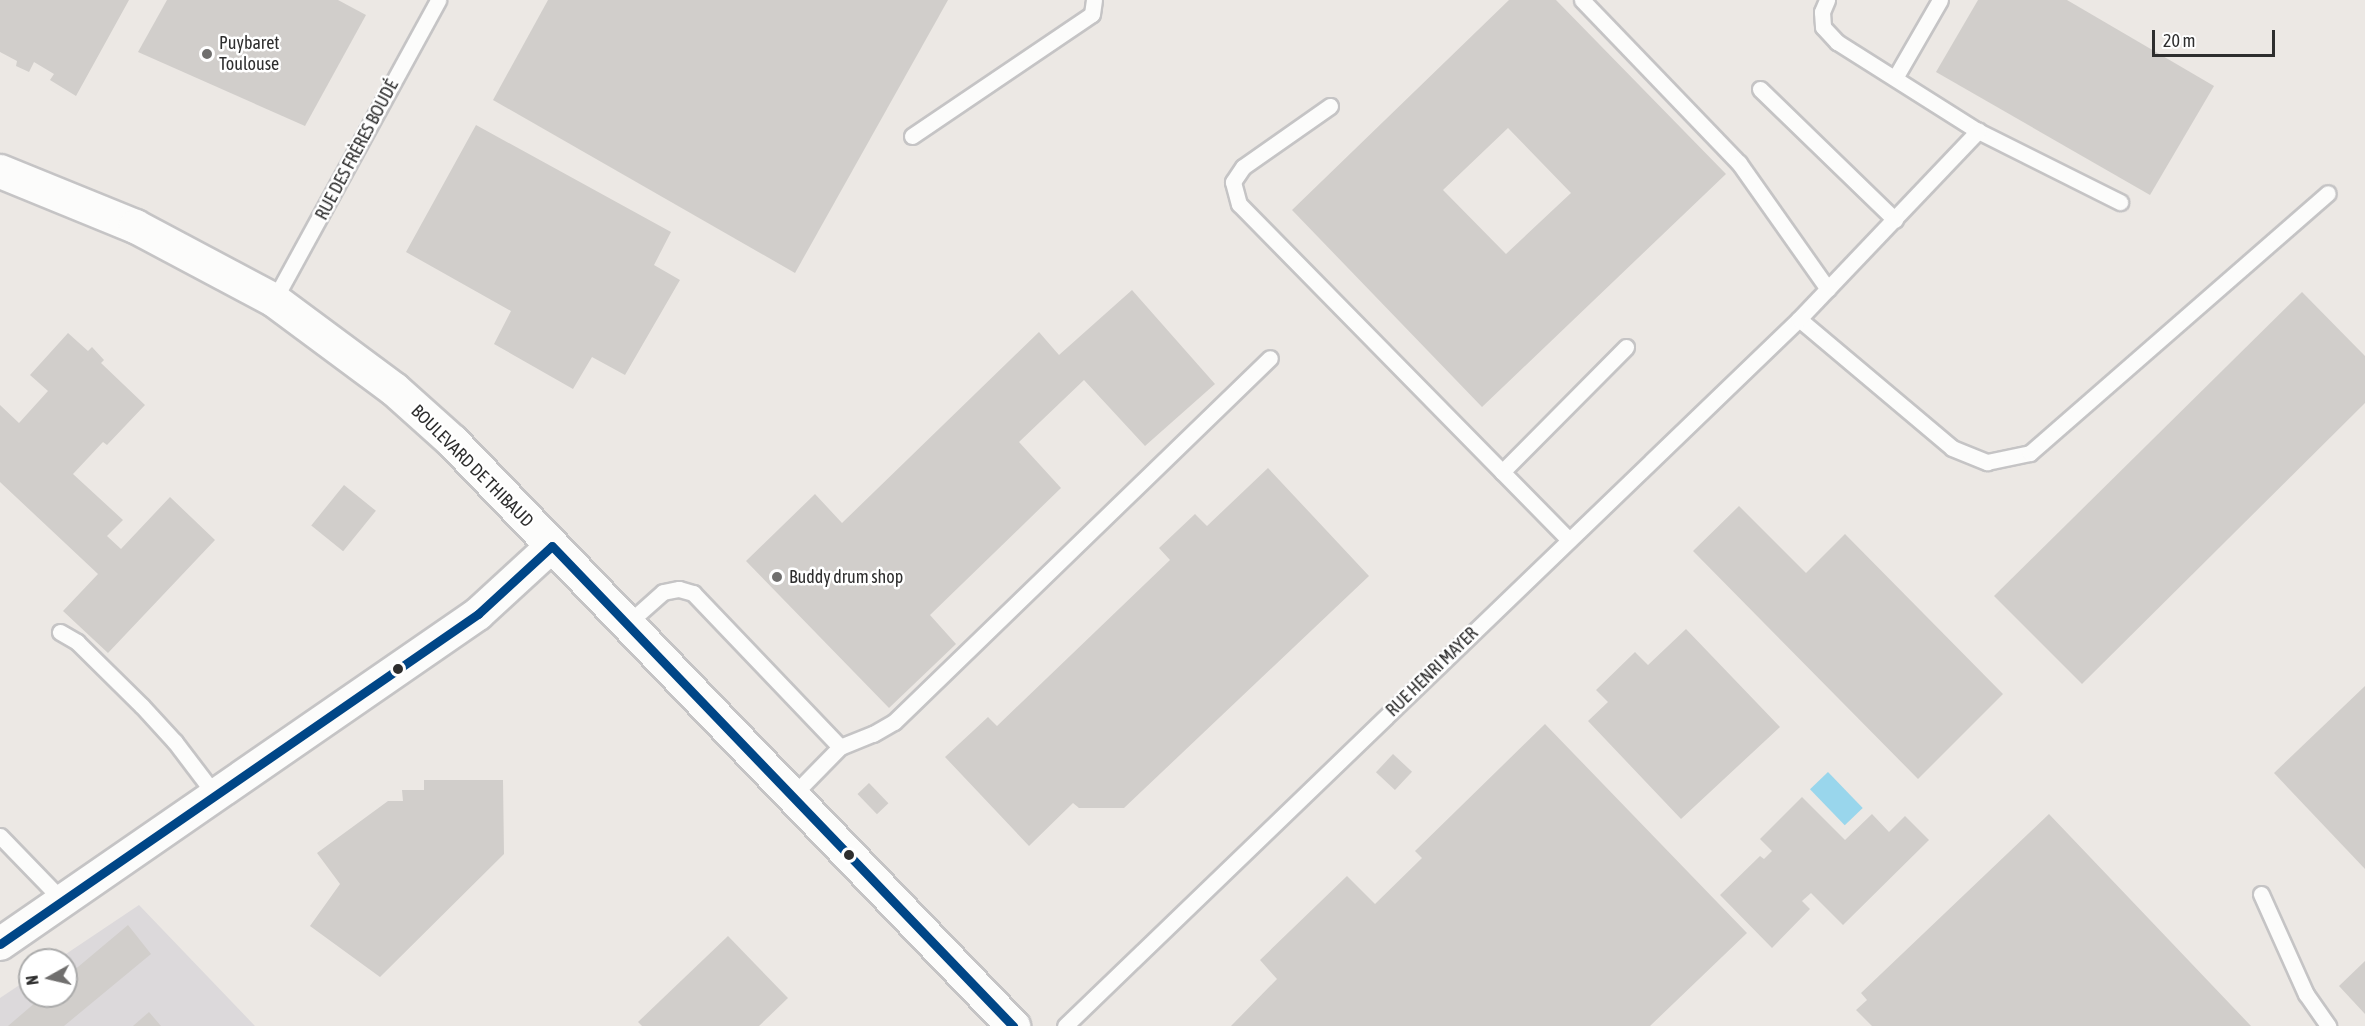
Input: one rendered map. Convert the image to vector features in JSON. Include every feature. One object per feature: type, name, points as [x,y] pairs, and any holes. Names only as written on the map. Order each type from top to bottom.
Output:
[{"type":"street","name":"BOULEVARD DE THIBAUD","points":[[0,171],[135,226],[274,300],[394,389],[452,441],[1013,1026]]},
{"type":"street","points":[[0,944],[478,614],[552,546]]},
{"type":"lane","name":"RUE DES FRÈRES BOUDÉ","points":[[274,300],[438,0]]},
{"type":"lane","points":[[912,136],[1092,14],[1094,0]]},
{"type":"lane","points":[[1582,0],[1739,163],[1828,289]]},
{"type":"lane","points":[[1827,0],[1822,12],[1823,27],[1837,42],[1978,131],[2120,202]]},
{"type":"lane","points":[[1895,78],[1940,0]]},
{"type":"lane","points":[[1760,89],[1895,220]]},
{"type":"lane","points":[[1330,106],[1243,167],[1233,182],[1239,204],[1569,540]]},
{"type":"lane","name":"RUE HENRI MAYER","points":[[1065,1026],[1799,319],[1978,131]]},
{"type":"lane","points":[[1799,319],[1952,448],[1987,462],[2030,453],[2328,193]]},
{"type":"lane","points":[[1502,472],[1626,347]]},
{"type":"lane","points":[[792,796],[840,747],[873,734],[894,722],[1270,358]]},
{"type":"lane","points":[[627,624],[663,592],[679,589],[693,593],[840,747]]},
{"type":"lane","points":[[60,632],[77,642],[149,713],[175,741],[216,796]]},
{"type":"lane","points":[[0,836],[63,901]]},
{"type":"lane","points":[[2261,894],[2306,994],[2328,1026]]},
{"type":"shaded area","points":[[139,905],[255,1026],[0,1026],[0,998],[18,986],[18,1008],[78,1008],[78,948],[75,948]]},
{"type":"water","points":[[1828,772],[1863,808],[1845,825],[1810,789]]},
{"type":"building","points":[[0,0],[129,0],[76,96],[50,80],[54,74],[34,62],[29,72],[16,66],[17,61],[0,52]]},
{"type":"building","points":[[167,0],[338,0],[366,15],[305,126],[138,52]]},
{"type":"building","points":[[548,0],[948,0],[795,273],[493,100]]},
{"type":"building","points":[[1509,0],[1556,0],[1726,174],[1482,407],[1292,210]],"holes":[[[1508,128],[1571,193],[1506,254],[1443,190]]]},
{"type":"building","points":[[1978,0],[2067,0],[2214,86],[2150,195],[1936,72]]},
{"type":"building","points":[[476,125],[671,232],[654,265],[680,280],[625,375],[592,357],[573,389],[494,344],[511,311],[406,252]]},
{"type":"building","points":[[1132,290],[1215,384],[1145,446],[1084,380],[1019,442],[1061,488],[930,615],[956,644],[889,708],[746,561],[815,494],[842,523],[1039,332],[1059,355]]},
{"type":"building","points":[[2302,292],[2365,356],[2365,403],[2082,684],[1994,596]]},
{"type":"building","points":[[68,333],[88,351],[92,347],[104,360],[101,363],[145,405],[107,445],[103,442],[73,474],[123,520],[107,536],[121,549],[170,497],[215,540],[108,653],[63,611],[98,574],[0,482],[0,405],[19,423],[48,391],[30,375]]},
{"type":"building","points":[[1268,468],[1369,576],[1124,808],[1079,808],[1073,803],[1029,846],[945,757],[988,717],[997,726],[1170,560],[1159,548],[1195,514],[1207,526]]},
{"type":"building","points":[[344,485],[376,511],[343,551],[311,525]]},
{"type":"building","points":[[1739,506],[1806,573],[1845,534],[2003,694],[1918,779],[1693,551]]},
{"type":"building","points":[[1686,629],[1780,727],[1681,819],[1588,721],[1608,702],[1596,690],[1635,652],[1648,665]]},
{"type":"building","points":[[2365,686],[2365,869],[2274,773]]},
{"type":"building","points":[[1545,724],[1747,933],[1650,1026],[1231,1026],[1277,979],[1260,960],[1347,876],[1375,904],[1422,858],[1415,851]]},
{"type":"building","points":[[1393,754],[1412,772],[1395,790],[1376,772]]},
{"type":"building","points":[[424,780],[503,780],[504,854],[380,977],[310,926],[340,884],[317,853],[388,801],[403,801],[402,790],[424,790]]},
{"type":"building","points":[[869,783],[888,803],[877,814],[857,794]]},
{"type":"building","points":[[1802,797],[1845,840],[1872,814],[1889,832],[1905,816],[1929,840],[1843,925],[1811,893],[1802,901],[1810,909],[1772,948],[1720,895],[1760,856],[1764,859],[1772,851],[1760,839]]},
{"type":"building","points":[[2049,814],[2251,1026],[1872,1026],[1856,1010],[1867,1000],[1861,993]]},
{"type":"building","points":[[128,925],[151,954],[64,1026],[8,1026],[29,1008],[78,1008],[78,967]]},
{"type":"building","points":[[728,936],[788,998],[759,1026],[642,1026],[638,1022]]},
{"type":"building","points":[[2365,961],[2365,1014],[2339,986]]},
{"type":"building","points":[[149,1012],[161,1026],[133,1026]]},
{"type":"transit line","points":[[552,546],[1013,1026]]},
{"type":"transit line","points":[[0,944],[478,614],[552,546]]},
{"type":"place","name":"Puybaret Toulouse","points":[[207,54]]},
{"type":"place","name":"Buddy drum shop","points":[[777,577]]}]
